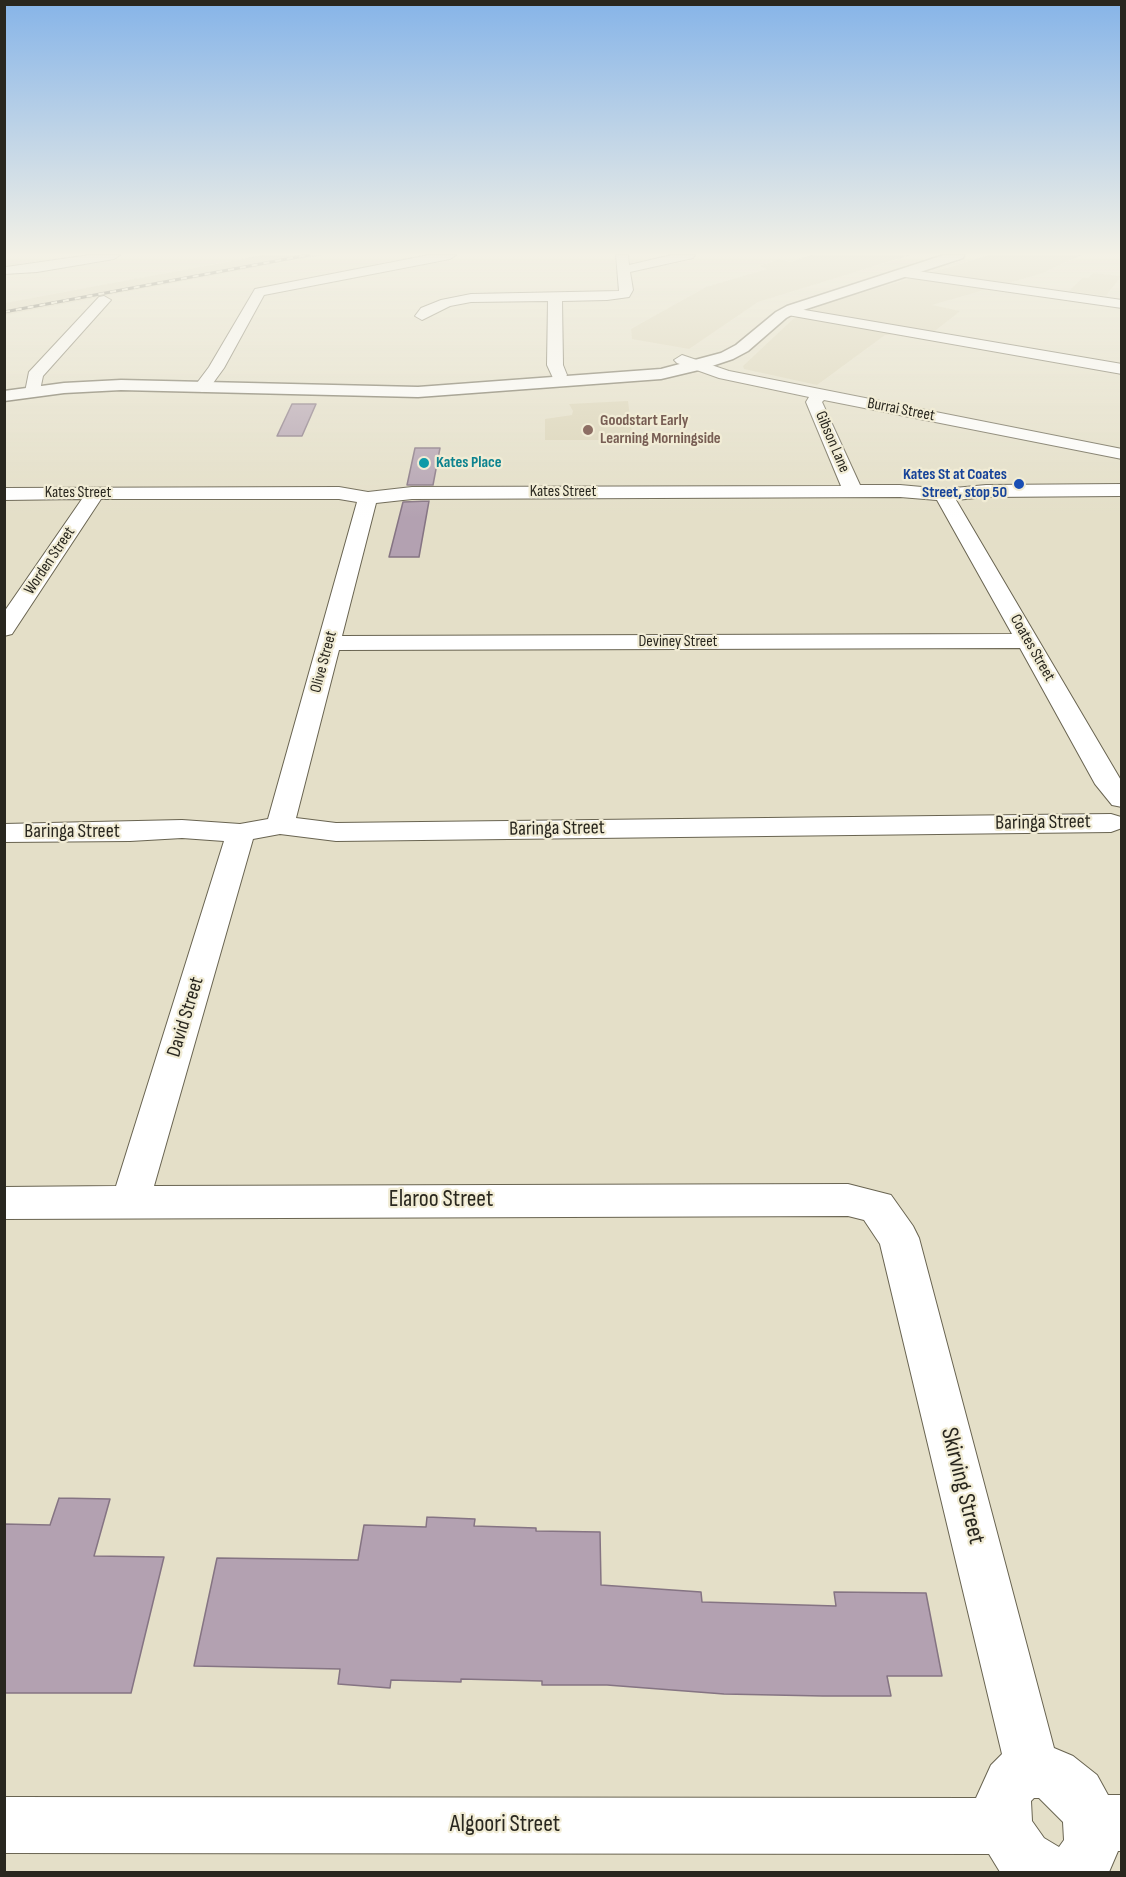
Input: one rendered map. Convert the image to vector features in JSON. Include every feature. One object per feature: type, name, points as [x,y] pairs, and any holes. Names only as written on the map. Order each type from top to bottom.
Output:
[{"type":"main road","points":[[661,374],[689,363],[723,343]]},
{"type":"main road","points":[[4,389],[205,383],[401,385],[559,375],[689,363],[727,356],[749,343]]},
{"type":"main road","points":[[205,383],[418,392],[661,374],[722,374],[729,362],[727,356]]},
{"type":"main road","points":[[4,396],[33,389]]},
{"type":"street","points":[[33,389],[35,375],[65,343]]},
{"type":"street","points":[[205,383],[229,343]]},
{"type":"street","points":[[555,343],[555,365],[559,375]]},
{"type":"street","points":[[969,343],[1122,369]]},
{"type":"street","name":"Burrai Street","points":[[689,363],[722,374],[1122,454]]},
{"type":"street","name":"Gibson Lane","points":[[819,394],[814,402],[853,491]]},
{"type":"street","name":"Kates Street","points":[[4,494],[339,493],[368,498],[412,493],[910,491],[944,495],[978,491],[1122,490]]},
{"type":"street","name":"Worden Street","points":[[4,629],[96,493]]},
{"type":"street","name":"Coates Street","points":[[944,495],[1109,783],[1119,816]]},
{"type":"street","name":"Olive Street","points":[[280,825],[368,498]]},
{"type":"street","name":"Deviney Street","points":[[330,643],[1028,641]]},
{"type":"street","name":"Baringa Street","points":[[4,833],[130,832],[182,829],[240,833],[280,825],[336,832],[1119,816]]},
{"type":"street","name":"David Street","points":[[131,1200],[237,851],[240,833]]},
{"type":"street","name":"Elaroo Street","points":[[4,1203],[131,1200],[848,1200],[877,1207]]},
{"type":"street","name":"Skirving Street","points":[[877,1207],[899,1238],[1033,1771]]},
{"type":"street","points":[[1050,1872],[1038,1869],[1024,1857],[1005,1826],[1004,1802],[1010,1784],[1018,1775],[1033,1771],[1054,1775],[1106,1823],[1092,1840],[1088,1855],[1081,1866],[1071,1872]]},
{"type":"street","name":"Algoori Street","points":[[4,1826],[1005,1826]]},
{"type":"shaded area","points":[[652,343],[698,343],[689,349]]},
{"type":"shaded area","points":[[768,343],[875,343],[817,385],[744,369],[743,366]]},
{"type":"shaded area","name":"Goodstart Early Learning Morningside","points":[[628,401],[633,440],[545,440],[545,419],[572,415],[573,411],[569,404]]},
{"type":"building","points":[[292,404],[316,404],[302,436],[277,436]]},
{"type":"building","name":"Kates Place","points":[[415,448],[440,448],[433,485],[407,485]]},
{"type":"building","points":[[429,501],[419,557],[389,557],[403,502]]},
{"type":"building","points":[[59,1498],[110,1499],[94,1556],[164,1557],[131,1693],[4,1693],[4,1524],[50,1525]]},
{"type":"building","points":[[427,1517],[475,1519],[474,1526],[536,1528],[536,1531],[600,1532],[601,1585],[701,1592],[702,1602],[836,1606],[834,1592],[926,1593],[942,1676],[887,1676],[891,1696],[823,1696],[724,1694],[607,1685],[542,1685],[542,1681],[461,1679],[461,1682],[391,1680],[390,1688],[338,1684],[340,1669],[194,1666],[217,1558],[358,1560],[364,1525],[426,1527]]},
{"type":"place","name":"Goodstart Early Learning Morningside","points":[[588,430]]},
{"type":"place","name":"Kates Place","points":[[424,463]]},
{"type":"place","name":"Kates St at Coates Street, stop 50","points":[[1019,484]]}]
